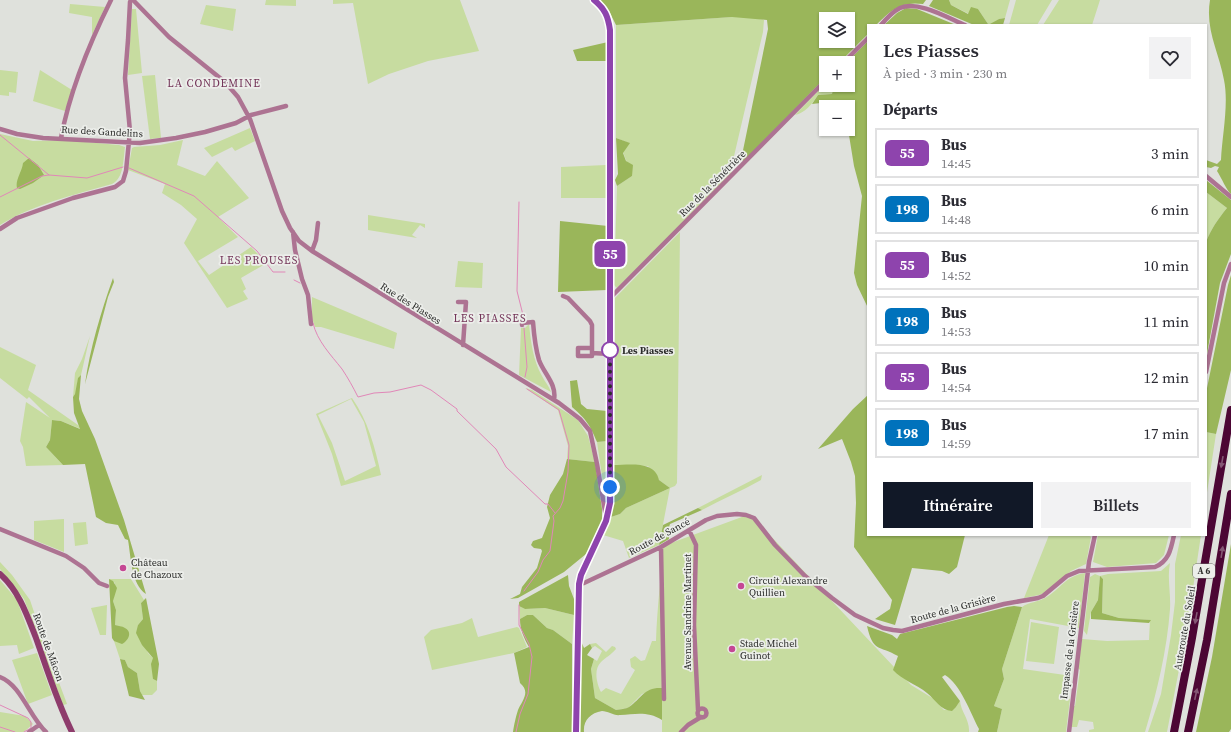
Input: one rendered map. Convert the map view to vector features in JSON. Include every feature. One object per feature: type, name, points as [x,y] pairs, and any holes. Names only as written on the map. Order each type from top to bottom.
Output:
[{"type":"highway","name":"Autoroute du Soleil","points":[[1174,732],[1192,638],[1231,410]]},
{"type":"highway","name":"A 6","points":[[1188,732],[1207,640],[1231,494]]},
{"type":"street","points":[[61,138],[71,98],[82,64],[111,0]]},
{"type":"street","points":[[0,229],[17,218],[55,204],[115,187],[123,181],[129,143],[129,115],[125,78],[130,2],[132,0]]},
{"type":"street","name":"Rue des Piasses","points":[[132,0],[169,37],[225,82],[238,97],[248,116],[282,211],[299,241],[312,251],[462,345],[554,400],[580,419],[590,431],[606,521]]},
{"type":"street","points":[[576,732],[579,584],[581,575],[606,521],[610,503],[610,30],[605,10],[594,0]]},
{"type":"street","points":[[881,24],[900,8],[910,5],[924,7],[963,24]]},
{"type":"street","points":[[850,56],[867,39]]},
{"type":"street","name":"Rue de la Sénétrière","points":[[610,298],[819,87]]},
{"type":"street","name":"Rue des Gandelins","points":[[0,129],[26,136],[129,143],[170,139],[205,132],[236,122],[248,116],[286,106]]},
{"type":"street","points":[[1207,177],[1231,197]]},
{"type":"street","points":[[312,251],[316,240],[318,223]]},
{"type":"street","points":[[293,232],[295,250],[302,279],[308,295],[311,324]]},
{"type":"street","points":[[1207,367],[1224,283],[1231,264]]},
{"type":"street","points":[[563,296],[568,298],[590,321],[592,325],[592,351],[610,354]]},
{"type":"street","points":[[458,302],[466,302],[462,345]]},
{"type":"street","points":[[522,326],[522,323],[533,322],[536,348],[543,368],[551,380],[555,393],[554,400]]},
{"type":"street","name":"Route de Sancé","points":[[579,584],[661,547],[706,520],[717,516],[737,514],[750,516]]},
{"type":"street","name":"Route de la Grisière","points":[[750,516],[754,518],[775,545],[800,570],[832,598],[856,615],[883,628],[902,631],[1004,604],[1038,598],[1049,592],[1067,576],[1079,571],[1155,567],[1165,562],[1169,555],[1174,536]]},
{"type":"street","points":[[0,529],[66,556],[84,568],[99,583],[107,586]]},
{"type":"street","name":"Avenue Sandrine Martinet","points":[[689,530],[696,545],[694,625],[698,711]]},
{"type":"street","name":"Impasse de la Grisière","points":[[1069,732],[1088,571],[1094,536]]},
{"type":"street","points":[[661,547],[664,699]]},
{"type":"street","name":"Route de Mâcon","points":[[0,574],[20,599],[57,699],[72,732]]},
{"type":"street","points":[[0,676],[10,682],[17,690],[39,725],[46,732]]},
{"type":"street","name":"Avenue Sandrine Martinet","points":[[697,695],[704,709]]},
{"type":"street","points":[[681,732],[698,711],[704,709],[706,714],[688,725]]},
{"type":"street","points":[[698,711],[701,717]]},
{"type":"street","points":[[29,732],[39,725]]},
{"type":"green space","points":[[266,0],[296,0],[296,6],[265,5]]},
{"type":"green space","points":[[333,0],[460,0],[479,51],[428,61],[389,74],[368,84],[353,3],[333,4]]},
{"type":"green space","points":[[599,0],[926,0],[923,4],[915,3],[902,5],[892,11],[877,24],[867,24],[867,35],[855,47],[855,12],[819,12],[819,48],[854,48],[846,56],[819,56],[819,84],[744,161],[741,160],[768,29],[767,20],[732,17],[616,25],[607,7]]},
{"type":"green space","points":[[933,0],[949,0],[951,5],[968,14],[971,7],[978,9],[988,24],[972,24],[929,6]]},
{"type":"green space","points":[[949,0],[1010,0],[1005,18],[999,19],[992,24],[988,24],[978,9],[969,14],[951,5]]},
{"type":"green space","points":[[1016,0],[1052,0],[1038,24],[1009,24]]},
{"type":"green space","points":[[1059,0],[1100,0],[1092,24],[1044,24]]},
{"type":"green space","points":[[1210,0],[1231,0],[1231,194],[1217,171],[1219,167],[1207,167],[1207,160],[1217,164],[1221,160],[1226,99],[1222,70],[1213,41],[1209,21]]},
{"type":"green space","points":[[70,4],[105,7],[92,35],[92,17],[69,13]]},
{"type":"green space","points":[[206,5],[236,9],[233,31],[200,24]]},
{"type":"green space","points":[[906,8],[917,9],[954,24],[885,24],[897,13]]},
{"type":"green space","points":[[132,9],[136,9],[142,73],[128,75]]},
{"type":"green space","points":[[750,17],[764,20],[763,32],[731,169],[732,174],[617,288],[614,285],[617,186],[632,176],[623,152],[629,143],[616,138],[616,25]]},
{"type":"green space","points":[[1005,18],[1003,24],[990,24],[999,19]]},
{"type":"green space","points":[[608,42],[608,61],[577,61],[573,50]]},
{"type":"green space","points":[[867,42],[867,306],[857,285],[854,273],[862,196],[854,166],[849,136],[855,136],[855,100],[819,100],[819,103],[812,104],[818,95],[832,94],[832,92],[855,92],[855,56],[853,56]]},
{"type":"green space","points":[[0,70],[18,72],[16,93],[9,92],[9,96],[0,95]]},
{"type":"green space","points":[[40,70],[72,90],[65,111],[33,101]]},
{"type":"green space","points":[[155,75],[161,138],[150,139],[142,76]]},
{"type":"green space","points":[[819,90],[819,92],[832,92],[832,94],[818,95],[811,105],[799,114],[795,115]]},
{"type":"green space","points":[[250,128],[255,141],[235,151],[232,147],[212,157],[204,148]]},
{"type":"green space","points":[[0,134],[33,141],[64,140],[119,145],[125,147],[121,173],[119,178],[112,184],[69,196],[26,211],[0,225]]},
{"type":"green space","points":[[616,138],[630,143],[623,153],[626,161],[633,165],[632,176],[617,186],[615,180],[618,174]]},
{"type":"green space","points":[[183,140],[177,165],[205,176],[217,161],[249,198],[218,217],[238,237],[198,261],[209,275],[251,247],[267,263],[241,278],[246,289],[243,291],[248,299],[227,308],[184,243],[197,219],[181,205],[162,193],[165,184],[128,170],[132,148],[160,145]]},
{"type":"green space","points":[[29,158],[38,165],[44,175],[33,183],[20,189],[17,188],[17,182],[23,163]]},
{"type":"green space","points":[[606,165],[607,198],[561,198],[561,167]]},
{"type":"green space","points":[[1207,181],[1231,200],[1231,254],[1220,283],[1207,354],[1207,240],[1215,224],[1227,208],[1207,193]]},
{"type":"green space","points":[[1207,193],[1227,208],[1207,240]]},
{"type":"green space","points":[[368,215],[425,224],[425,228],[420,225],[412,235],[417,238],[368,230]]},
{"type":"green space","points":[[560,221],[608,226],[607,290],[558,292]]},
{"type":"green space","points":[[680,232],[677,483],[675,486],[670,488],[659,480],[648,466],[614,465],[615,298]]},
{"type":"green space","points":[[458,261],[483,263],[482,288],[455,287]]},
{"type":"green space","points":[[1231,275],[1231,370],[1216,434],[1207,432],[1207,388]]},
{"type":"green space","points":[[113,278],[114,282],[108,297],[85,384],[96,330]]},
{"type":"green space","points":[[312,297],[397,333],[394,349],[321,327],[315,327],[312,318]]},
{"type":"green space","points":[[529,324],[534,358],[551,392],[519,375],[521,328],[525,328]]},
{"type":"green space","points":[[90,336],[81,375],[73,397],[75,373],[82,359]]},
{"type":"green space","points":[[0,347],[36,365],[28,390],[78,425],[81,429],[61,421],[52,420],[50,440],[46,447],[63,465],[26,466],[23,447],[20,441],[26,402],[50,418],[29,397],[27,399],[0,378]]},
{"type":"green space","points":[[81,375],[79,399],[82,411],[95,439],[124,520],[146,594],[137,584],[132,570],[128,540],[125,539],[118,525],[106,523],[96,517],[85,464],[63,465],[46,447],[50,440],[52,420],[61,421],[80,429],[74,413],[73,397],[78,378]]},
{"type":"green space","points":[[577,380],[581,404],[587,409],[607,411],[608,441],[597,442],[587,423],[572,407],[570,381]]},
{"type":"green space","points":[[525,388],[532,390],[578,420],[588,436],[595,462],[567,459],[568,446],[558,410]]},
{"type":"green space","points":[[867,396],[867,536],[965,536],[957,567],[949,574],[942,571],[912,568],[895,625],[875,619],[890,609],[892,600],[854,547],[856,503],[855,476],[842,439],[818,449],[853,409]]},
{"type":"green space","points":[[352,398],[367,425],[381,475],[341,486],[332,454],[316,414]],"holes":[[[351,399],[364,422],[376,466],[345,481],[332,443],[318,415]]]},
{"type":"green space","points":[[1207,432],[1216,434],[1207,492]]},
{"type":"green space","points":[[608,441],[608,501],[607,510],[597,442]]},
{"type":"green space","points":[[567,459],[595,462],[602,509],[602,526],[586,554],[564,572],[518,598],[510,599],[520,594],[522,587],[537,568],[542,551],[541,549],[534,548],[531,545],[533,541],[542,538],[550,518],[547,507],[550,495],[563,474]]},
{"type":"green space","points":[[633,464],[647,466],[652,469],[659,480],[670,488],[626,508],[620,514],[611,517],[614,486],[614,465]]},
{"type":"green space","points":[[762,475],[761,480],[747,488],[702,510],[698,508]]},
{"type":"green space","points":[[670,488],[659,545],[629,558],[623,541],[603,535],[611,517],[620,514],[626,508]]},
{"type":"green space","points":[[698,508],[702,510],[670,524],[668,530],[669,539],[659,545],[663,525]]},
{"type":"green space","points":[[750,514],[911,685],[934,699],[944,710],[956,707],[960,701],[968,724],[969,732],[662,732],[662,688],[642,694],[628,708],[616,710],[595,698],[591,669],[594,659],[597,661],[602,651],[595,646],[592,648],[590,644],[596,643],[606,652],[612,646],[615,647],[616,649],[599,665],[596,677],[601,692],[606,688],[621,694],[635,670],[631,667],[630,659],[635,656],[641,661],[645,660],[652,641],[656,641],[663,546]]},
{"type":"green space","points":[[64,519],[64,552],[34,540],[34,521]]},
{"type":"green space","points":[[86,522],[88,544],[75,546],[73,523]]},
{"type":"green space","points":[[1049,536],[1091,537],[1086,564],[1071,571],[1047,592],[1024,598]]},
{"type":"green space","points":[[1098,536],[1169,536],[1164,555],[1156,563],[1107,567],[1093,562]]},
{"type":"green space","points":[[1181,536],[1201,536],[1187,628],[1167,732],[1148,732],[1161,694],[1171,635],[1175,602],[1175,564]]},
{"type":"green space","points":[[1231,544],[1231,729],[1229,732],[1196,732],[1212,657]]},
{"type":"green space","points":[[0,562],[12,575],[30,600],[45,645],[47,645],[42,647],[24,599],[0,569]]},
{"type":"green space","points":[[1170,563],[1170,609],[1167,640],[1154,702],[1145,732],[1089,732],[1089,730],[1094,729],[1093,722],[1079,720],[1077,727],[1071,727],[1073,706],[1075,706],[1080,670],[1078,668],[1082,639],[1107,641],[1149,640],[1150,620],[1119,618],[1102,613],[1103,579],[1100,577],[1098,600],[1091,612],[1087,635],[1084,631],[1090,577],[1095,574],[1100,576],[1108,574],[1161,571]]},
{"type":"green space","points":[[1085,573],[1079,628],[1030,619],[1023,669],[1065,675],[1062,698],[1070,699],[1066,732],[997,732],[1002,709],[994,706],[1004,679],[1002,669],[1022,607],[1045,598],[1068,580]]},
{"type":"green space","points":[[568,575],[569,586],[574,599],[574,615],[545,608],[525,609],[519,606],[519,602]]},
{"type":"green space","points":[[1100,576],[1103,579],[1102,613],[1119,618],[1151,620],[1149,623],[1091,619],[1091,612],[1098,600]]},
{"type":"green space","points":[[109,579],[131,579],[144,600],[141,603],[143,619],[138,625],[148,653],[153,658],[153,679],[157,681],[157,690],[152,695],[142,695],[137,673],[128,667],[125,660],[120,659],[114,641],[116,641],[119,626],[115,625],[116,610],[113,601],[115,583]]},
{"type":"green space","points":[[109,579],[113,581],[117,588],[113,601],[116,610],[115,625],[124,627],[129,632],[128,639],[122,644],[114,641],[112,638]]},
{"type":"green space","points":[[0,580],[17,600],[34,648],[19,654],[17,645],[0,646]]},
{"type":"green space","points":[[146,598],[159,664],[157,681],[153,679],[151,664],[153,658],[142,645],[136,633],[138,625],[143,619],[141,603]]},
{"type":"green space","points":[[107,605],[106,635],[100,635],[91,608]]},
{"type":"green space","points":[[519,606],[525,609],[545,608],[574,615],[572,644],[553,630],[547,628],[533,615],[527,615],[520,619]]},
{"type":"green space","points":[[1014,606],[1022,607],[1002,669],[1004,679],[994,706],[1002,709],[997,732],[978,732],[979,729],[969,707],[956,685],[945,675],[942,677],[960,701],[952,711],[941,707],[927,693],[893,670],[898,656],[877,647],[869,634],[867,626],[892,635],[897,639],[900,634]]},
{"type":"green space","points":[[527,615],[533,615],[547,628],[553,630],[572,644],[572,732],[513,732],[518,710],[525,696],[525,690],[520,683],[514,653],[529,647],[520,623],[520,619]]},
{"type":"green space","points":[[472,618],[478,637],[517,627],[519,628],[527,647],[514,653],[432,670],[424,637],[431,630],[462,623]]},
{"type":"green space","points":[[1031,622],[1059,627],[1054,664],[1026,661]]},
{"type":"green space","points":[[581,641],[584,648],[590,644],[592,648],[587,655],[594,659],[591,669],[595,698],[616,710],[625,709],[647,691],[662,688],[662,720],[647,714],[618,715],[602,711],[588,718],[585,724],[584,732],[579,732]]},
{"type":"green space","points":[[47,650],[67,704],[63,705],[43,651]]},
{"type":"green space","points":[[37,653],[52,695],[28,704],[12,660]]},
{"type":"green space","points":[[120,659],[125,660],[128,667],[137,673],[140,691],[145,700],[129,696]]},
{"type":"green space","points":[[0,712],[25,716],[33,724],[24,732],[0,732]]},
{"type":"waterway","points":[[0,135],[49,175]]},
{"type":"waterway","points":[[0,197],[42,176],[49,175],[87,178],[123,167]]},
{"type":"waterway","points":[[129,168],[194,196],[257,251],[273,272],[285,272]]},
{"type":"waterway","points":[[519,202],[517,291],[524,319]]},
{"type":"waterway","points":[[294,280],[300,283]]},
{"type":"waterway","points":[[313,323],[321,342],[342,369],[358,397],[421,385],[431,390],[457,409],[457,411],[496,449],[506,467],[545,504],[548,504],[555,513]]},
{"type":"waterway","points":[[524,328],[527,367],[525,377]]},
{"type":"waterway","points":[[524,591],[538,572],[543,560],[550,551],[554,521],[553,516],[560,508],[563,501],[568,472],[569,445],[559,410],[527,389]]},
{"type":"waterway","points":[[516,732],[520,714],[528,694],[532,657],[529,644],[519,625],[519,605]]},
{"type":"waterway","points":[[0,705],[28,718],[31,722],[31,728],[24,732]]},
{"type":"waterway","points":[[0,727],[15,732]]},
{"type":"bus line","name":"55","points":[[576,732],[579,584],[581,575],[606,521],[610,503],[610,30],[605,10],[594,0]]},
{"type":"place","name":"Les Piasses","points":[[610,350]]},
{"type":"place","name":"Château de Chazoux","points":[[123,568]]},
{"type":"place","name":"Circuit Alexandre Quillien","points":[[741,586]]},
{"type":"place","name":"Stade Michel Guinot","points":[[732,649]]},
{"type":"district","name":"LA CONDEMINE","points":[[214,83]]},
{"type":"district","name":"LES PROUSES","points":[[259,260]]},
{"type":"district","name":"LES PIASSES","points":[[490,318]]},
{"type":"route","points":[[610,350],[610,487]]}]
